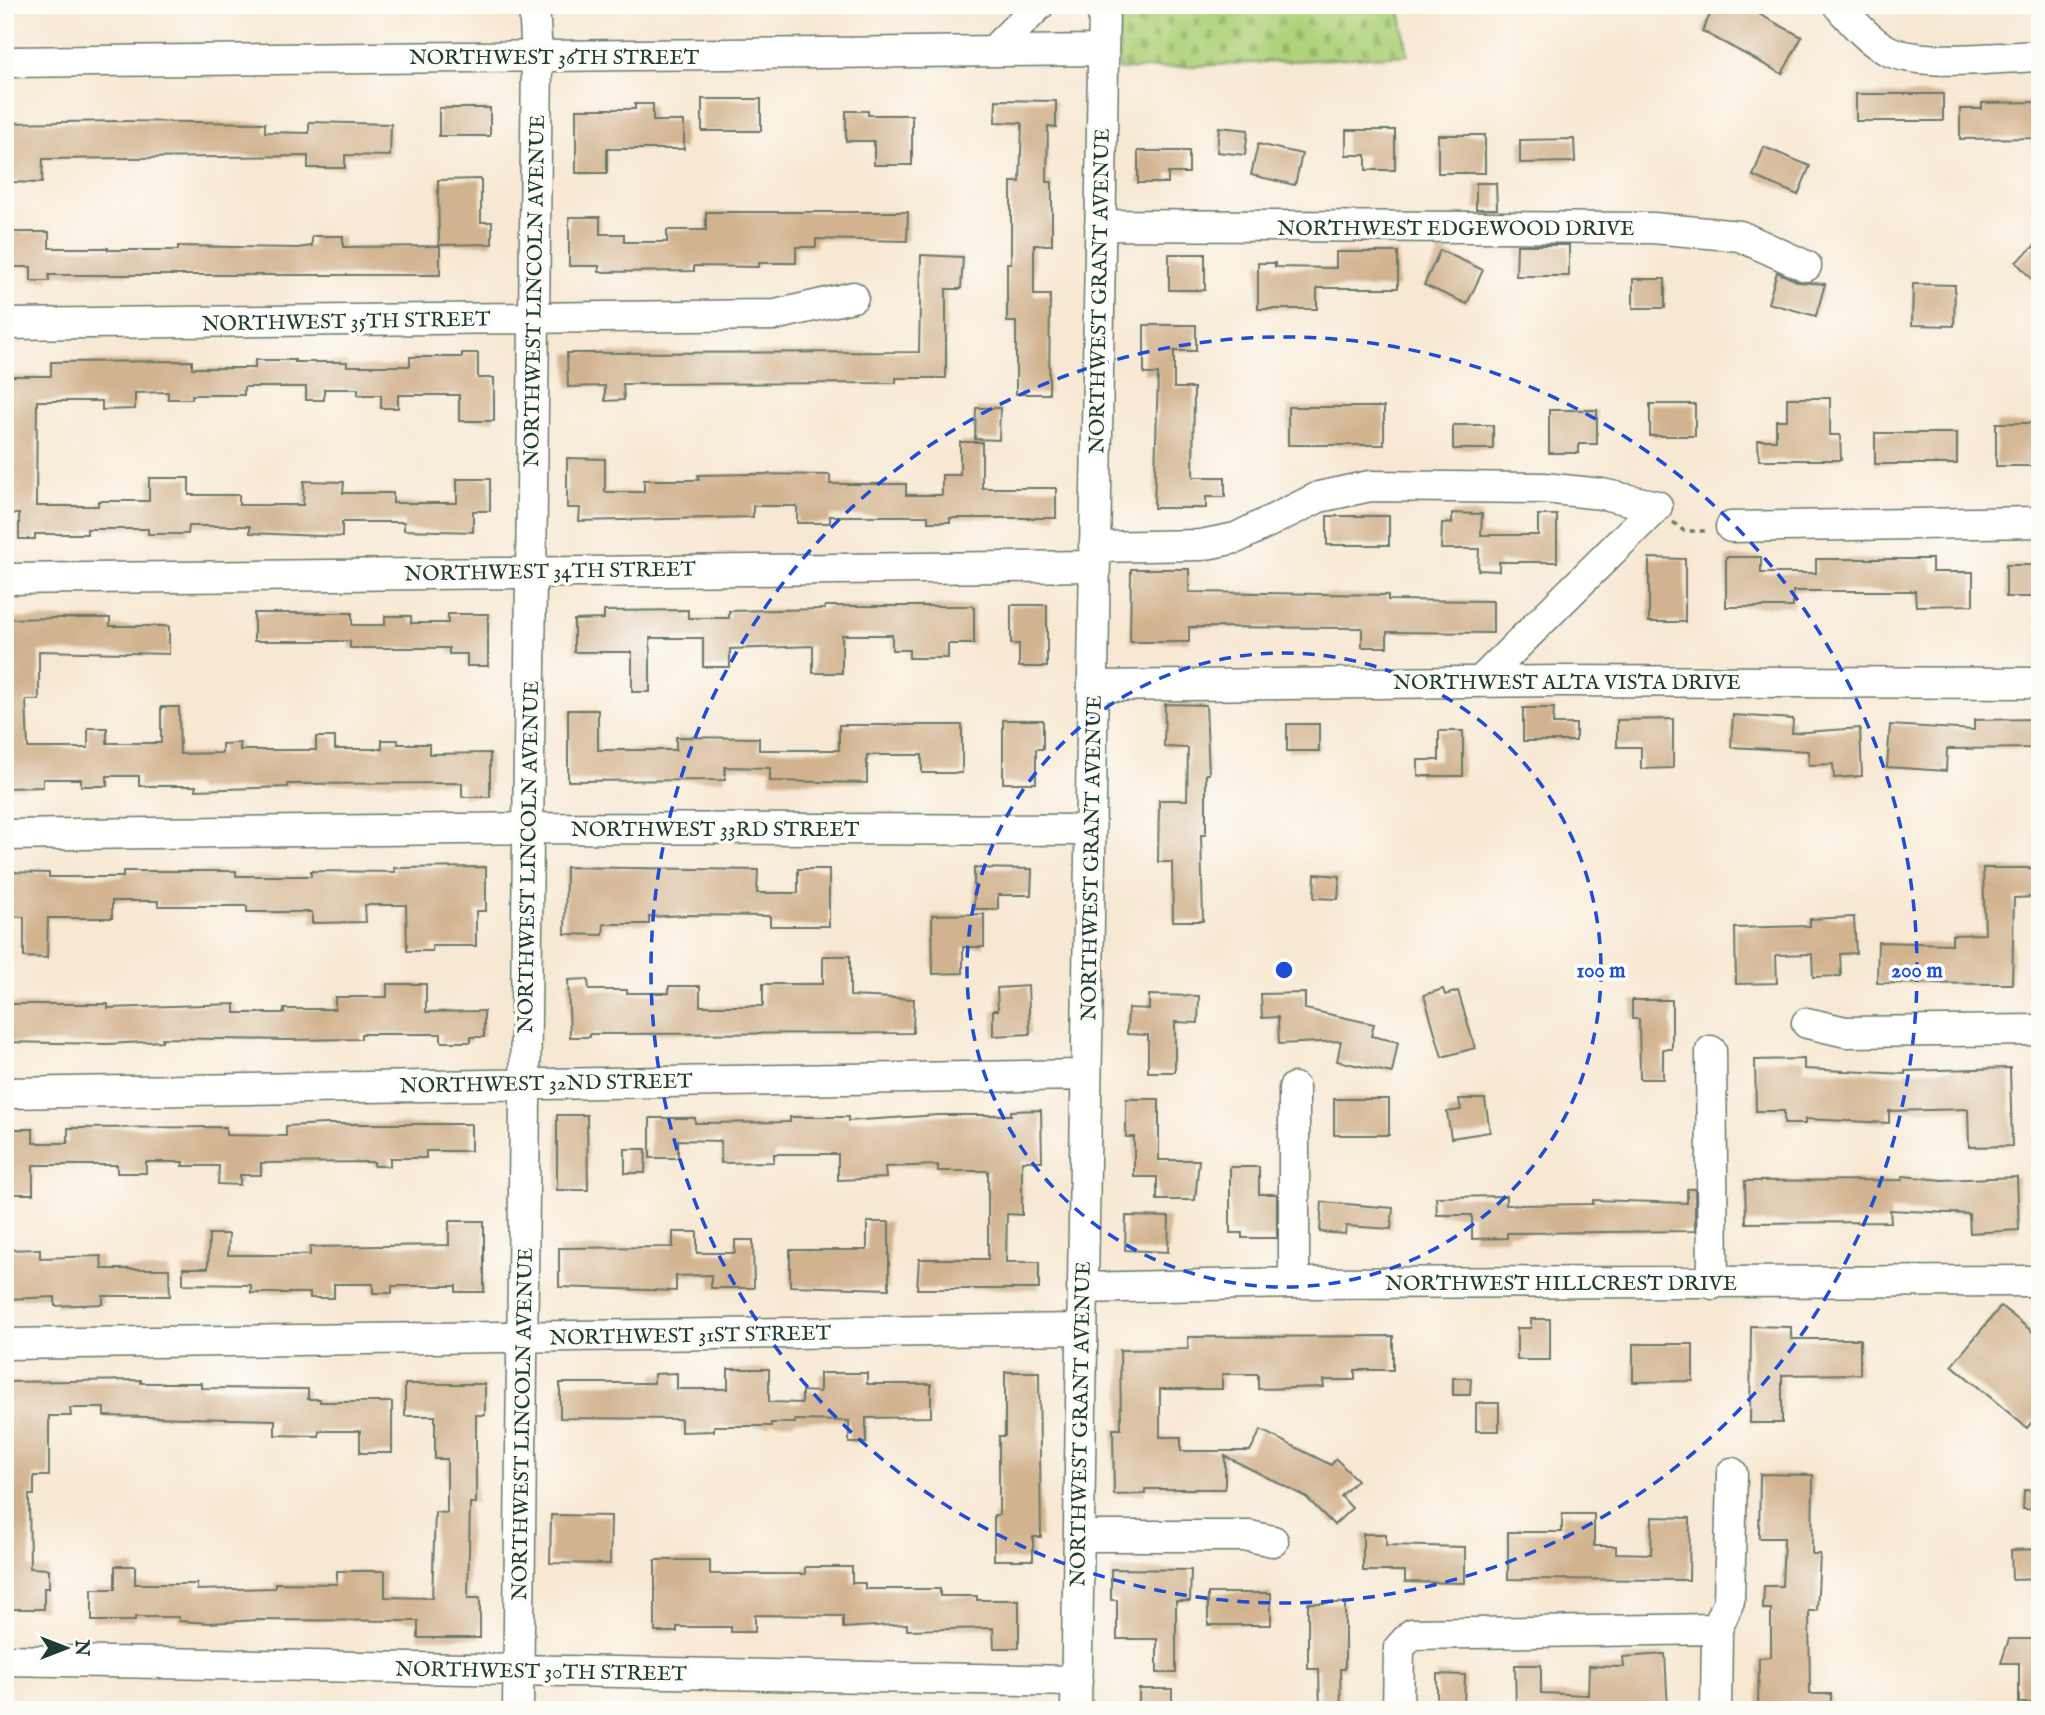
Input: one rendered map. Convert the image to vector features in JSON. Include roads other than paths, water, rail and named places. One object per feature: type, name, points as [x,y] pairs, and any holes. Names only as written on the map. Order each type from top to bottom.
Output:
[{"type":"street","name":"NORTHWEST LINCOLN AVENUE","points":[[518,1710],[537,57],[534,5]]},
{"type":"street","points":[[993,51],[1039,5]]},
{"type":"street","name":"NORTHWEST GRANT AVENUE","points":[[1077,1695],[1104,5]]},
{"type":"street","points":[[1838,5],[1874,41],[1901,56],[1924,59],[2040,56]]},
{"type":"street","name":"NORTHWEST 36TH STREET","points":[[5,62],[1103,50]]},
{"type":"street","name":"NORTHWEST EDGEWOOD DRIVE","points":[[1100,225],[1653,228],[1740,236],[1806,266]]},
{"type":"street","name":"NORTHWEST 35TH STREET","points":[[5,324],[775,315],[853,297]]},
{"type":"street","name":"NORTHWEST 34TH STREET","points":[[5,579],[531,571],[1094,556],[1201,545],[1236,538],[1319,497],[1370,486],[1544,488],[1590,492],[1657,506],[1480,682]]},
{"type":"street","points":[[1731,527],[2040,522]]},
{"type":"street","name":"NORTHWEST ALTA VISTA DRIVE","points":[[1094,686],[1480,682],[2040,682]]},
{"type":"street","name":"NORTHWEST 33RD STREET","points":[[5,835],[528,828],[1090,830]]},
{"type":"street","points":[[1807,1023],[1846,1032],[2040,1030]]},
{"type":"street","points":[[1711,1051],[1713,1284]]},
{"type":"street","name":"NORTHWEST 32ND STREET","points":[[5,1093],[1086,1074]]},
{"type":"street","points":[[1294,1088],[1294,1283]]},
{"type":"street","name":"NORTHWEST HILLCREST DRIVE","points":[[1082,1288],[1294,1283],[2040,1282]]},
{"type":"street","name":"NORTHWEST 31ST STREET","points":[[5,1344],[1082,1329]]},
{"type":"street","points":[[1716,1710],[1717,1629],[1729,1601],[1731,1473]]},
{"type":"street","points":[[1079,1536],[1177,1534],[1249,1536],[1273,1541]]},
{"type":"street","points":[[1398,1710],[1399,1648],[1405,1638],[1420,1632],[1717,1629]]},
{"type":"street","name":"NORTHWEST 30TH STREET","points":[[5,1660],[518,1671],[1077,1695]]}]
